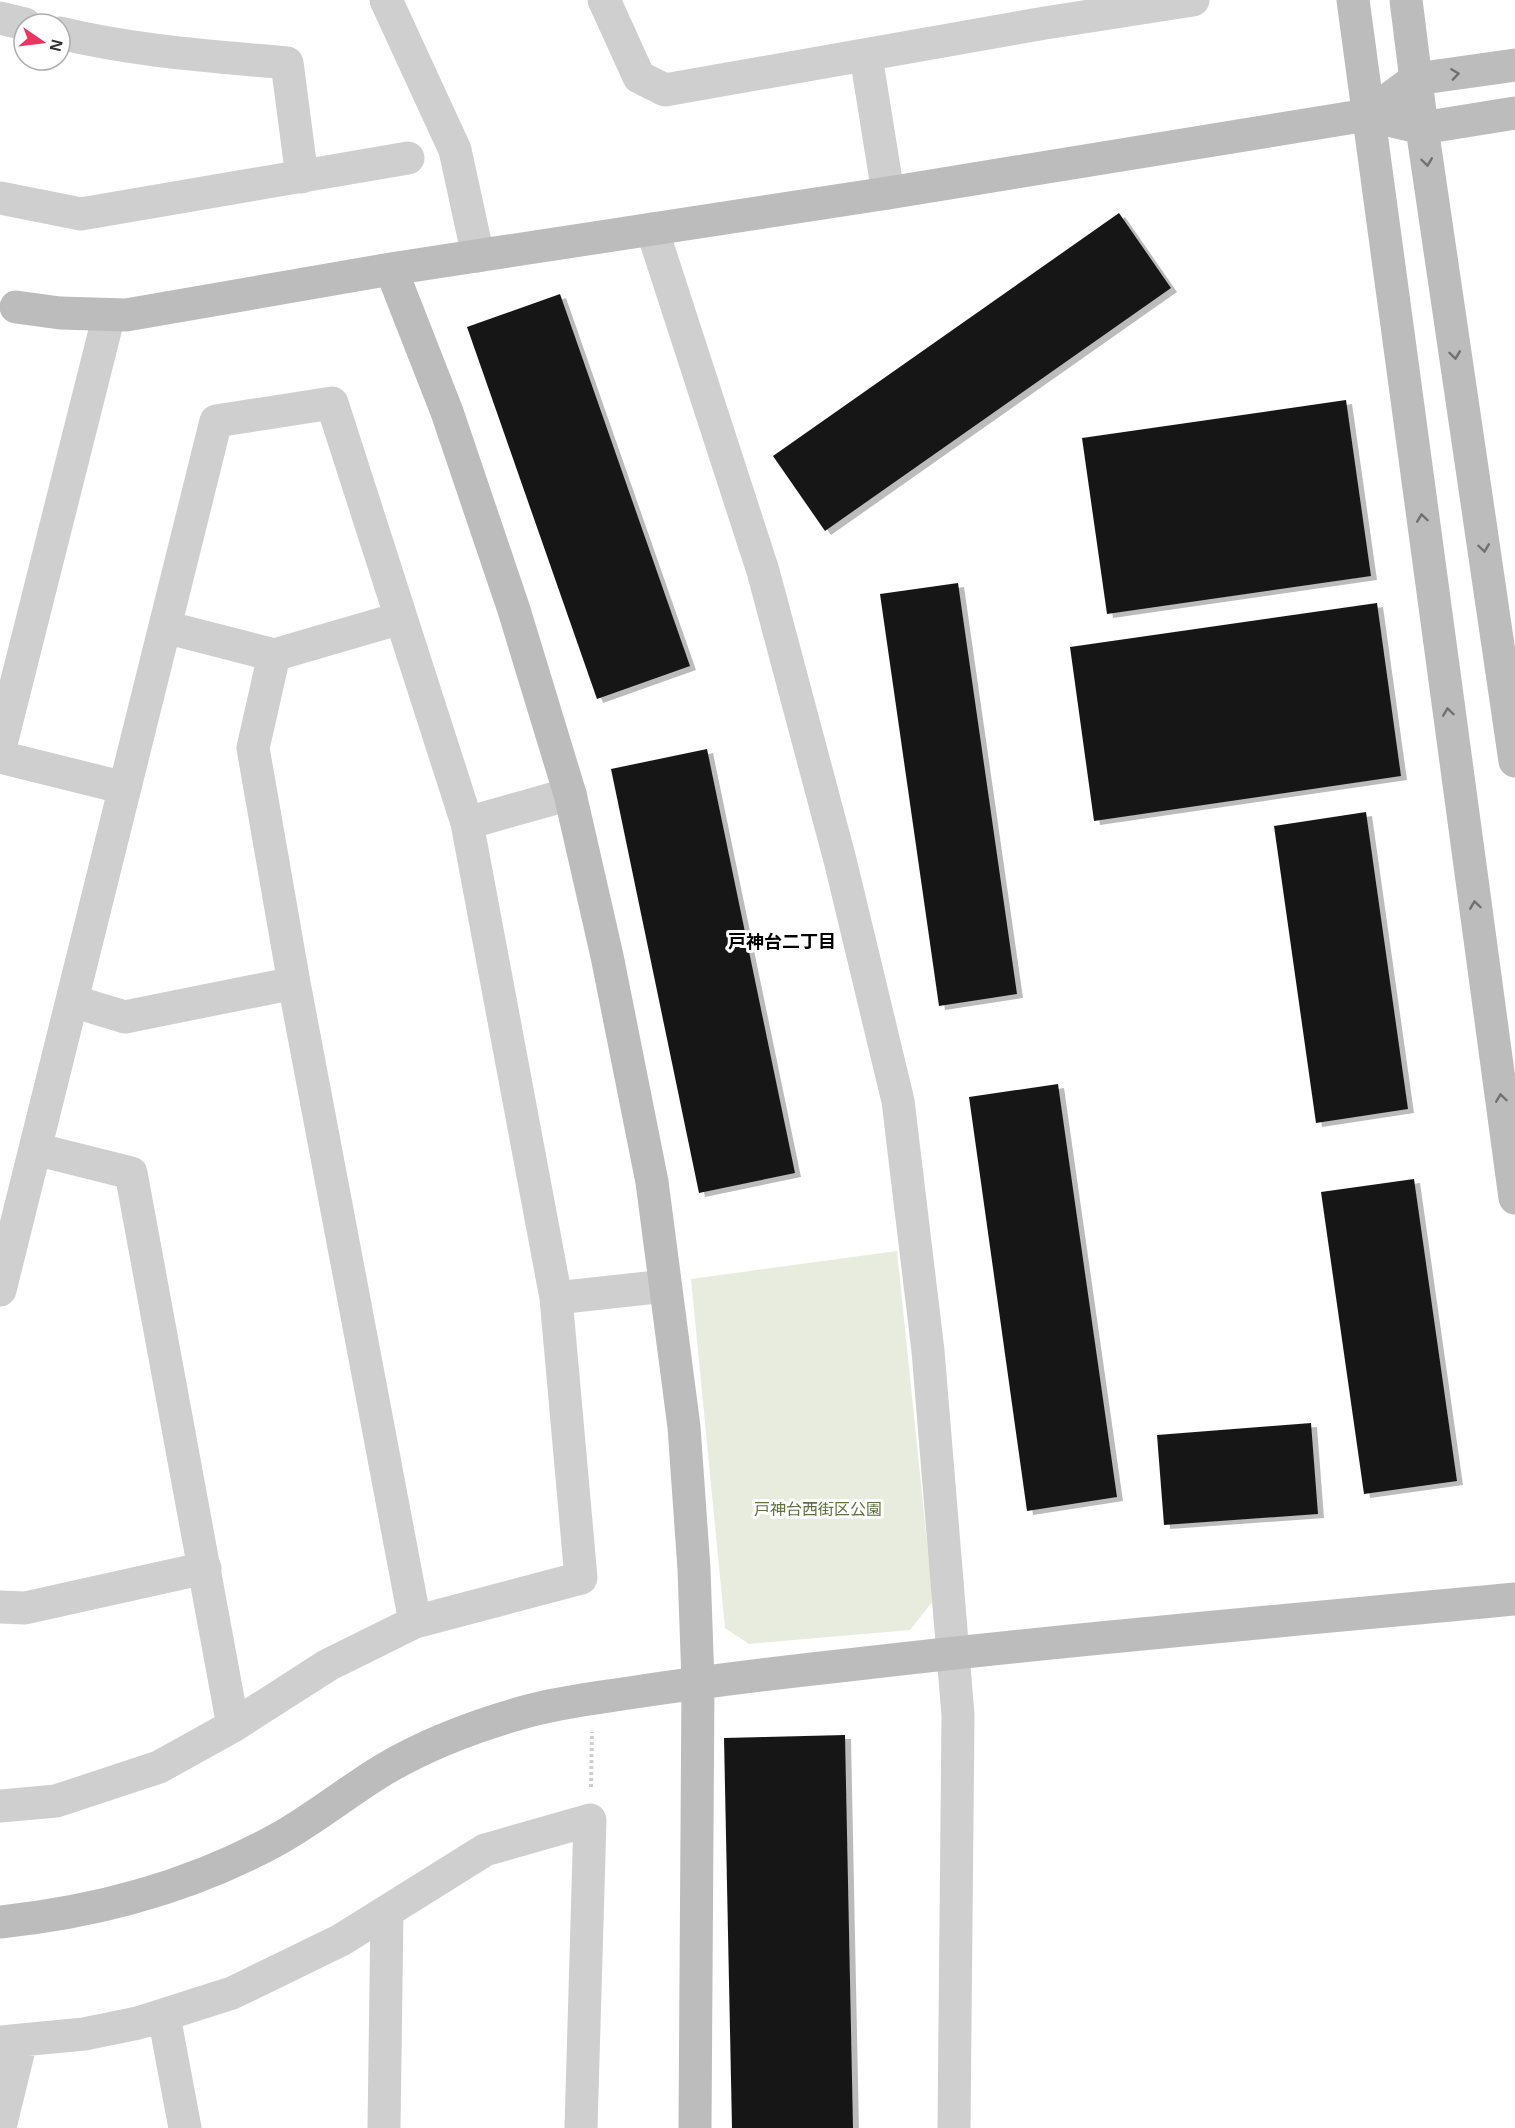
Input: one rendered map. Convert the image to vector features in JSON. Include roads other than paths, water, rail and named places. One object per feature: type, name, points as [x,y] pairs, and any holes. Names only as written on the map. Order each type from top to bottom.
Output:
[{"type":"street","points":[[386,0],[455,150],[477,256]]},
{"type":"street","points":[[604,0],[639,77],[665,90],[866,56],[1043,12],[1193,0]]},
{"type":"street","points":[[1353,0],[1515,1198]]},
{"type":"street","points":[[1406,0],[1422,128],[1515,761]]},
{"type":"street","points":[[72,36],[96,42],[161,51],[287,63],[302,177]]},
{"type":"street","points":[[866,56],[888,193]]},
{"type":"street","points":[[1367,115],[1416,79],[1515,65]]},
{"type":"street","points":[[8,306],[60,313],[126,315],[391,269],[888,193],[1367,115],[1422,128],[1515,114]]},
{"type":"street","points":[[0,198],[81,214],[408,158]]},
{"type":"street","points":[[652,229],[763,571],[840,860],[898,1101],[928,1352],[957,1715],[954,2128]]},
{"type":"street","points":[[391,269],[451,423],[514,610],[570,794],[607,957],[652,1182],[684,1427],[694,1569],[698,1682],[695,2128]]},
{"type":"street","points":[[0,748],[109,315]]},
{"type":"street","points":[[0,1290],[216,421],[332,403],[467,823],[556,1298],[581,1578],[415,1622],[328,1665],[234,1726],[159,1767],[56,1801],[0,1806]]},
{"type":"street","points":[[165,627],[274,655],[401,618]]},
{"type":"street","points":[[274,655],[253,748],[294,983],[415,1622]]},
{"type":"street","points":[[0,757],[125,788]]},
{"type":"street","points":[[467,823],[570,794]]},
{"type":"street","points":[[72,1001],[125,1017],[294,983]]},
{"type":"street","points":[[35,1149],[131,1173],[234,1726]]},
{"type":"street","points":[[556,1298],[665,1286]]},
{"type":"street","points":[[0,1607],[25,1608],[205,1568]]},
{"type":"street","points":[[0,1922],[85,1910],[168,1887],[205,1874],[278,1839],[365,1781],[425,1746],[462,1731],[528,1711],[593,1698],[698,1682],[951,1653],[1515,1599]]},
{"type":"street","points":[[0,2127],[11,2042],[84,2034],[164,2016],[232,1993],[341,1940],[485,1850],[590,1820],[580,2128]]},
{"type":"street","points":[[384,2128],[387,1912]]},
{"type":"street","points":[[164,2016],[185,2128]]},
{"type":"district","name":"戸神台二丁目","points":[[782,942]]},
{"type":"park label","name":"戸神台西街区公園","points":[[818,1509]]}]
